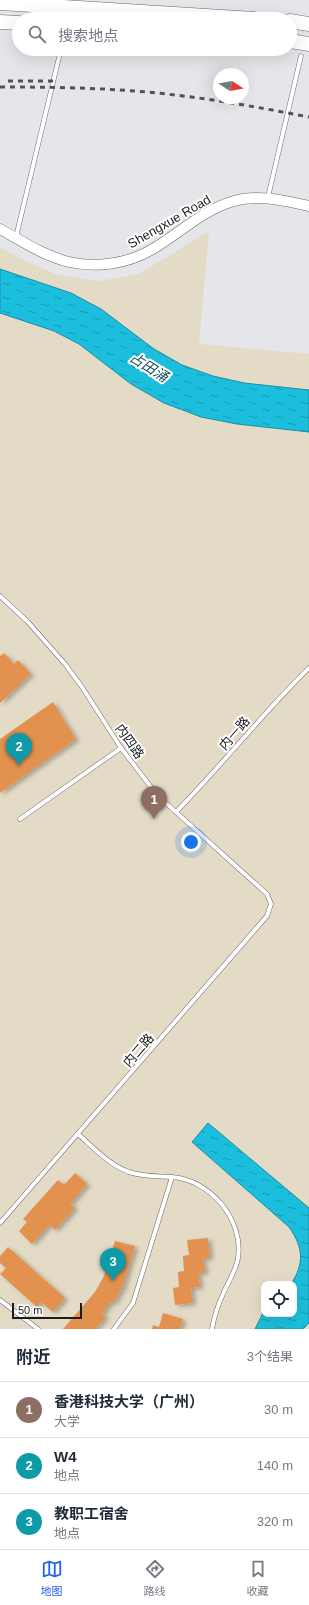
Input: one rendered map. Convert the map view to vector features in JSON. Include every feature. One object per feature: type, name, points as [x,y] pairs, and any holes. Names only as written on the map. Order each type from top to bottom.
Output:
[{"type":"highway","points":[[0,3],[143,12]]},
{"type":"highway","points":[[0,22],[12,23]]},
{"type":"highway","points":[[297,22],[309,24]]},
{"type":"highway","points":[[297,42],[309,44]]},
{"type":"street","name":"Shengxue Road","points":[[0,230],[68,262],[97,265],[127,260],[150,251],[209,211],[234,201],[255,198],[309,206]]},
{"type":"lane","points":[[16,238],[59,56]]},
{"type":"lane","points":[[267,199],[301,56]]},
{"type":"lane","name":"内四路","points":[[0,596],[28,622],[65,664],[82,687],[121,748],[157,795],[258,885]]},
{"type":"lane","name":"内一路","points":[[176,812],[253,726],[309,668]]},
{"type":"lane","points":[[20,819],[121,748]]},
{"type":"lane","name":"内二路","points":[[0,1223],[267,916],[271,904],[270,899],[258,885]]},
{"type":"lane","points":[[78,1134],[108,1161],[118,1167],[144,1176],[172,1177],[193,1183],[212,1195],[227,1212],[237,1234],[239,1246],[238,1259],[222,1296],[212,1329]]},
{"type":"lane","points":[[114,1329],[133,1303],[172,1177]]},
{"type":"lane","points":[[0,1300],[38,1329]]},
{"type":"shaded area","points":[[209,231],[199,344],[309,354],[309,1329],[0,1329],[0,247],[22,259],[58,275],[99,281],[139,274]]},
{"type":"water","name":"占田涌","points":[[0,269],[71,293],[101,309],[154,349],[182,365],[213,376],[244,383],[309,390],[309,432],[237,424],[201,417],[164,403],[131,384],[79,344],[54,331],[0,313]]},
{"type":"water","points":[[208,1123],[309,1208],[309,1323],[303,1329],[255,1329],[261,1317],[297,1317],[297,1281],[293,1281],[299,1269],[300,1262],[297,1241],[289,1227],[192,1142]]},
{"type":"building","points":[[4,653],[14,664],[18,660],[31,674],[0,703],[0,656]]},
{"type":"building","points":[[53,702],[76,739],[0,793],[0,739]]},
{"type":"building","points":[[75,1173],[87,1184],[70,1204],[75,1208],[55,1230],[49,1225],[32,1244],[19,1231],[27,1222],[23,1219],[58,1180],[64,1185]]},
{"type":"building","points":[[208,1238],[210,1258],[203,1258],[205,1273],[198,1273],[200,1287],[191,1288],[193,1303],[175,1305],[173,1288],[179,1287],[178,1272],[184,1271],[183,1256],[189,1255],[187,1240]]},
{"type":"building","points":[[115,1241],[135,1246],[123,1286],[114,1303],[110,1302],[102,1314],[106,1317],[95,1329],[63,1329],[95,1292],[104,1276]]},
{"type":"building","points":[[8,1247],[65,1298],[53,1312],[41,1302],[37,1307],[0,1274],[6,1268],[0,1263],[0,1256]]},
{"type":"building","points":[[163,1313],[183,1319],[180,1329],[152,1329],[153,1325],[159,1327]]},
{"type":"railway","points":[[8,81],[58,81]]},
{"type":"railway","points":[[0,87],[92,88],[160,93],[199,98],[309,117]]},
{"type":"place","name":"W4","points":[[19,766]]},
{"type":"place","name":"香港科技大学（广州）","points":[[154,819]]},
{"type":"place","name":"教职工宿舍","points":[[113,1281]]}]
